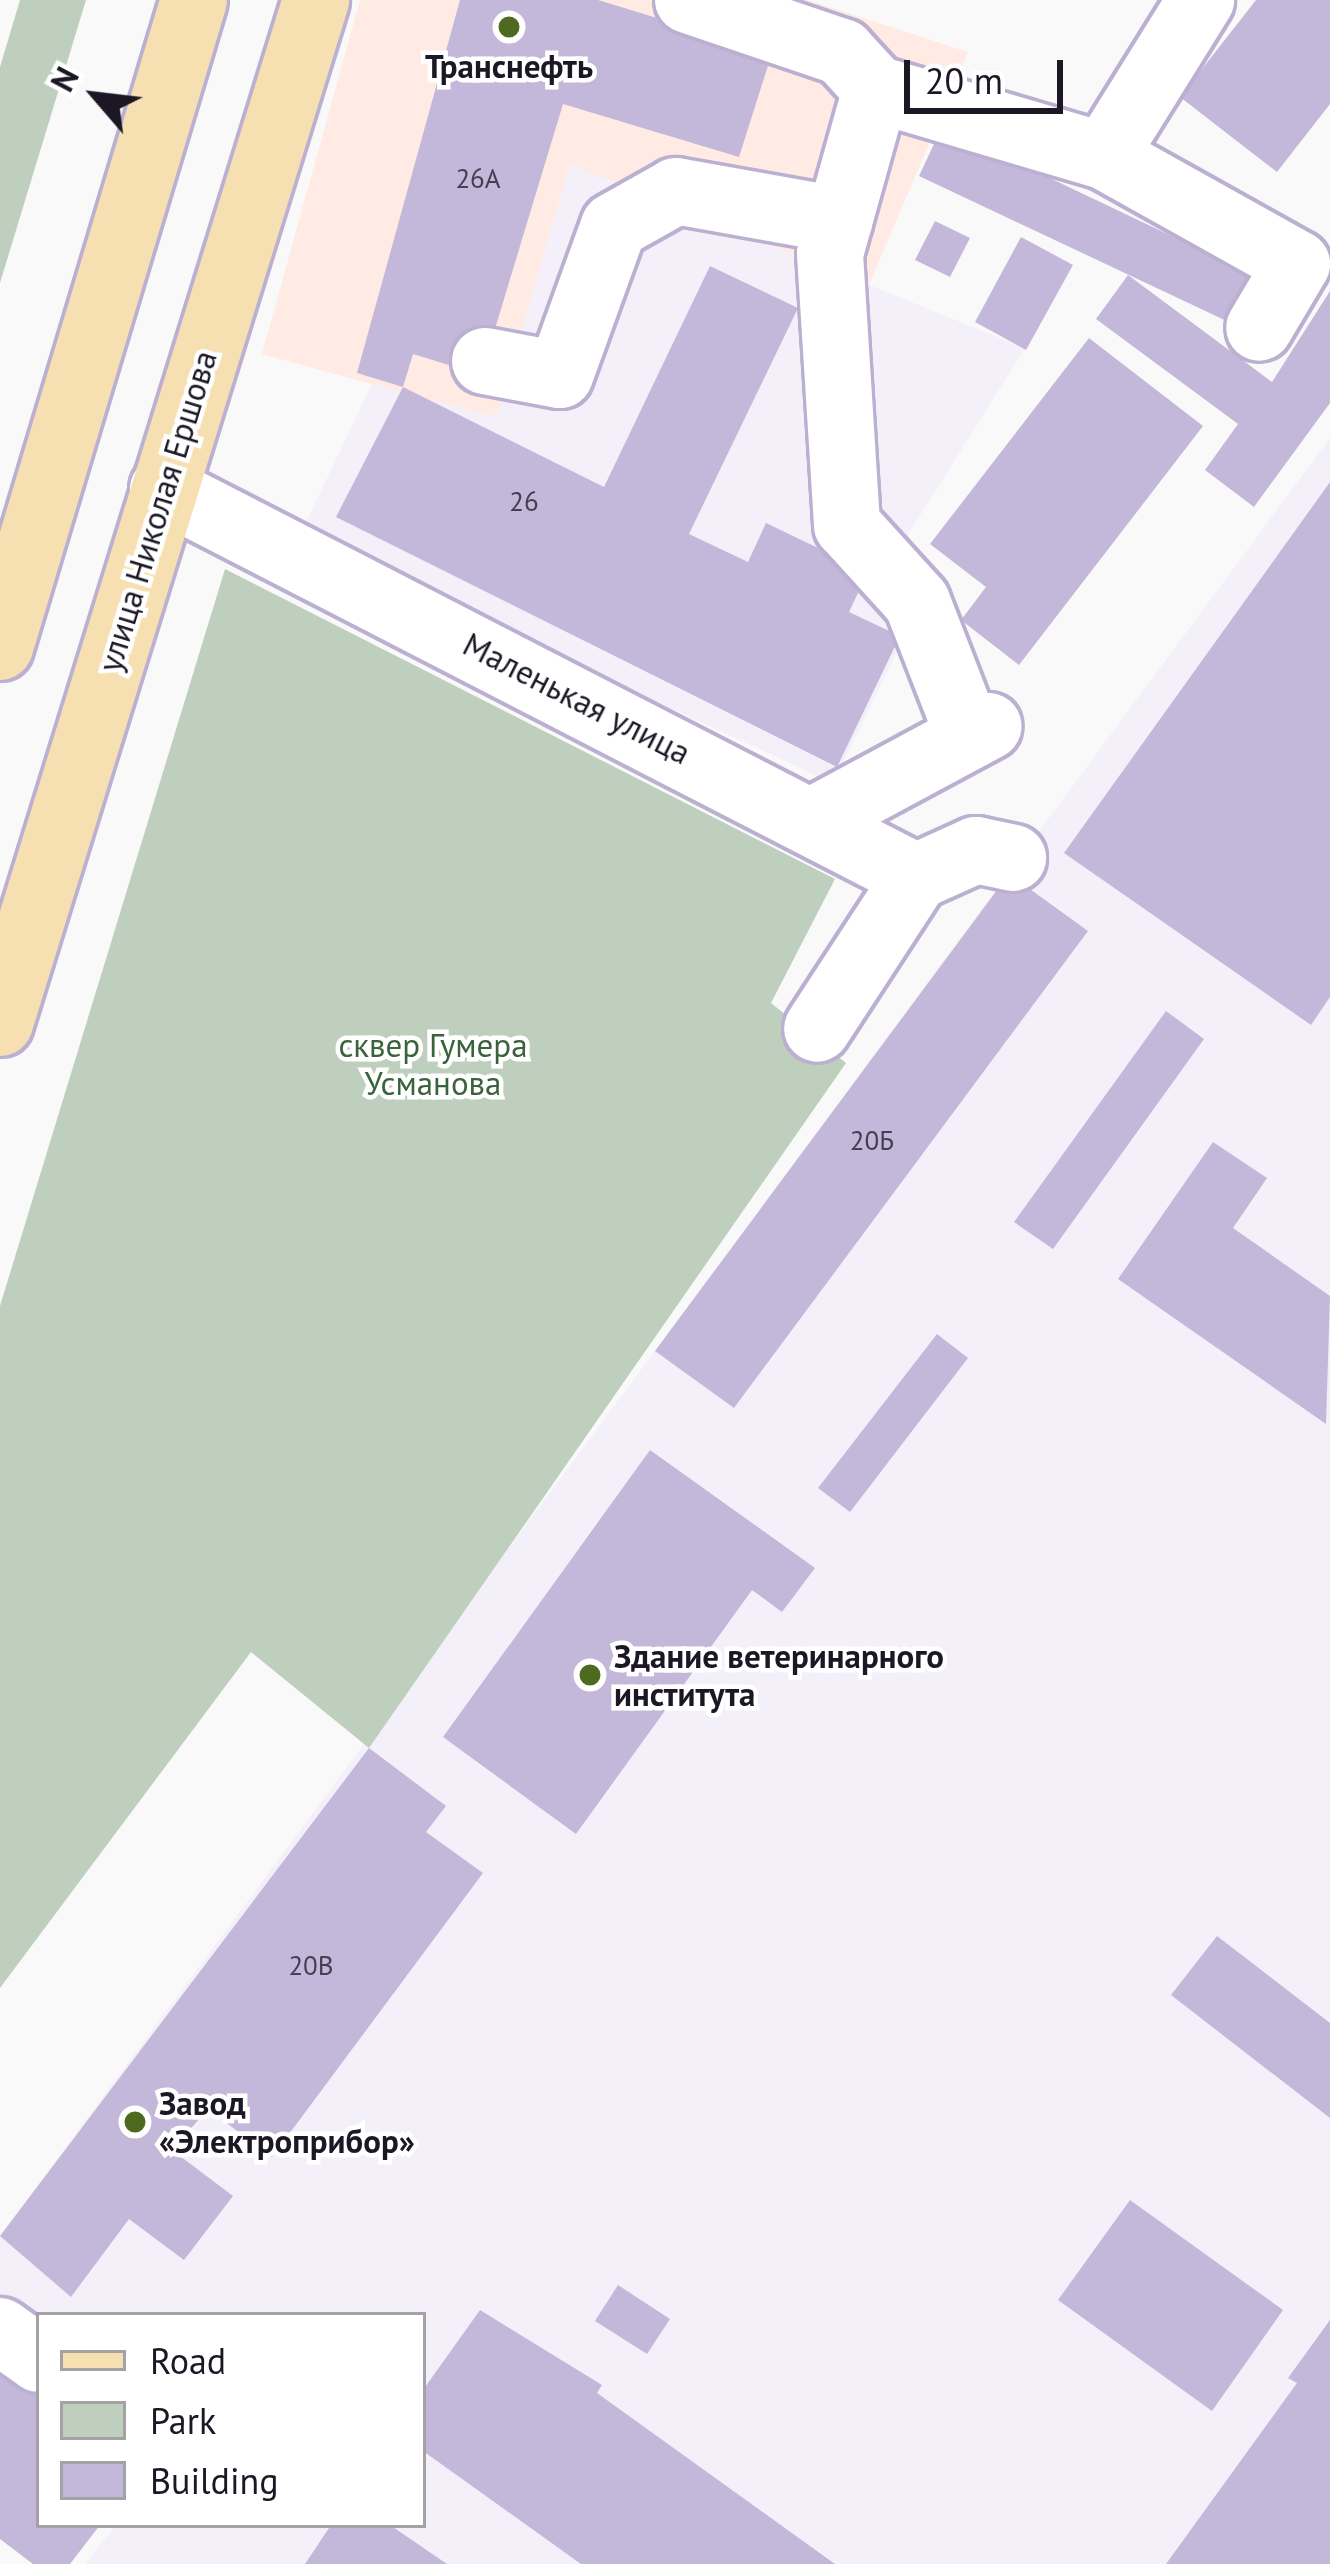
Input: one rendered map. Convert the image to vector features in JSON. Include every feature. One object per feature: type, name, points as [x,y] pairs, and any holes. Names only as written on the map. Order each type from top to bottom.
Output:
[{"type":"main road","points":[[0,647],[194,0]]},
{"type":"main road","name":"улица Николая Ершова","points":[[0,1023],[316,0]]},
{"type":"lane","points":[[688,0],[842,52],[876,89],[1104,156],[1297,264],[1259,328]]},
{"type":"lane","points":[[1104,156],[1201,0]]},
{"type":"lane","points":[[816,819],[979,731],[917,602],[847,525],[830,254],[876,89]]},
{"type":"lane","points":[[485,361],[560,375],[614,226],[676,191],[839,220]]},
{"type":"lane","name":"Маленькая улица","points":[[163,489],[816,819],[916,877]]},
{"type":"lane","points":[[817,1029],[916,877],[976,850],[1013,859]]},
{"type":"lane","points":[[0,2331],[36,2357]]},
{"type":"shaded area","points":[[360,0],[808,0],[968,52],[869,285],[570,165],[496,418],[262,354]]},
{"type":"shaded area","points":[[570,164],[1025,348],[901,546],[909,627],[833,783],[299,537],[372,384],[496,417]]},
{"type":"shaded area","points":[[1330,438],[1330,2564],[85,2564],[114,2528],[426,2528],[426,2312],[36,2312],[36,2335],[0,2309],[0,2236]]},
{"type":"green space","points":[[20,0],[86,0],[0,283],[0,67]]},
{"type":"green space","name":"сквер Гумера Усманова","points":[[225,569],[835,879],[771,1003],[846,1063],[369,1748],[251,1652],[0,1988],[0,1306]]},
{"type":"building","points":[[460,0],[598,0],[772,53],[739,157],[563,104],[481,375],[413,354],[403,387],[357,373]]},
{"type":"building","points":[[1256,0],[1330,0],[1330,104],[1277,172],[1180,97]]},
{"type":"building","points":[[942,127],[1256,276],[1233,324],[919,176]]},
{"type":"building","points":[[935,221],[970,238],[950,277],[915,260]]},
{"type":"building","points":[[1021,237],[1073,265],[1026,350],[975,322]]},
{"type":"building","points":[[710,266],[798,308],[689,534],[748,562],[766,523],[868,572],[849,612],[900,636],[837,767],[336,517],[403,387],[604,487]]},
{"type":"building","points":[[1128,275],[1272,382],[1330,291],[1330,403],[1254,507],[1205,470],[1238,424],[1096,319]]},
{"type":"building","points":[[1089,338],[1203,426],[1019,665],[961,620],[986,587],[930,544]]},
{"type":"building","points":[[1330,482],[1330,997],[1311,1025],[1064,853]]},
{"type":"building","points":[[1009,874],[1088,931],[734,1408],[655,1351]]},
{"type":"building","points":[[1166,1011],[1204,1039],[1053,1249],[1014,1222]]},
{"type":"building","points":[[1213,1142],[1267,1178],[1233,1228],[1330,1296],[1326,1424],[1118,1279]]},
{"type":"building","points":[[937,1334],[968,1358],[850,1512],[818,1488]]},
{"type":"building","name":"Здание ветеринарного института","points":[[650,1450],[815,1568],[782,1612],[752,1590],[576,1834],[443,1737]]},
{"type":"building","points":[[369,1748],[446,1806],[426,1832],[483,1873],[272,2157],[208,2109],[172,2150],[233,2196],[184,2260],[129,2219],[71,2297],[0,2236]]},
{"type":"building","points":[[1217,1936],[1330,2023],[1330,2118],[1171,1995]]},
{"type":"building","points":[[1130,2200],[1283,2310],[1212,2411],[1058,2300]]},
{"type":"building","points":[[618,2285],[670,2319],[647,2354],[595,2321]]},
{"type":"building","points":[[480,2310],[602,2385],[597,2393],[835,2564],[581,2564],[426,2453],[426,2386]]},
{"type":"building","points":[[1330,2320],[1330,2564],[1166,2564],[1297,2383],[1288,2378]]},
{"type":"building","points":[[0,2362],[36,2390],[36,2528],[98,2528],[70,2564],[33,2564],[0,2539]]},
{"type":"building","points":[[329,2528],[394,2528],[447,2564],[305,2564]]},
{"type":"place","name":"Транснефть","points":[[509,27]]},
{"type":"place","name":"Здание ветеринарного института","points":[[590,1675]]},
{"type":"place","name":"Завод «Электроприбор»","points":[[135,2122]]}]
